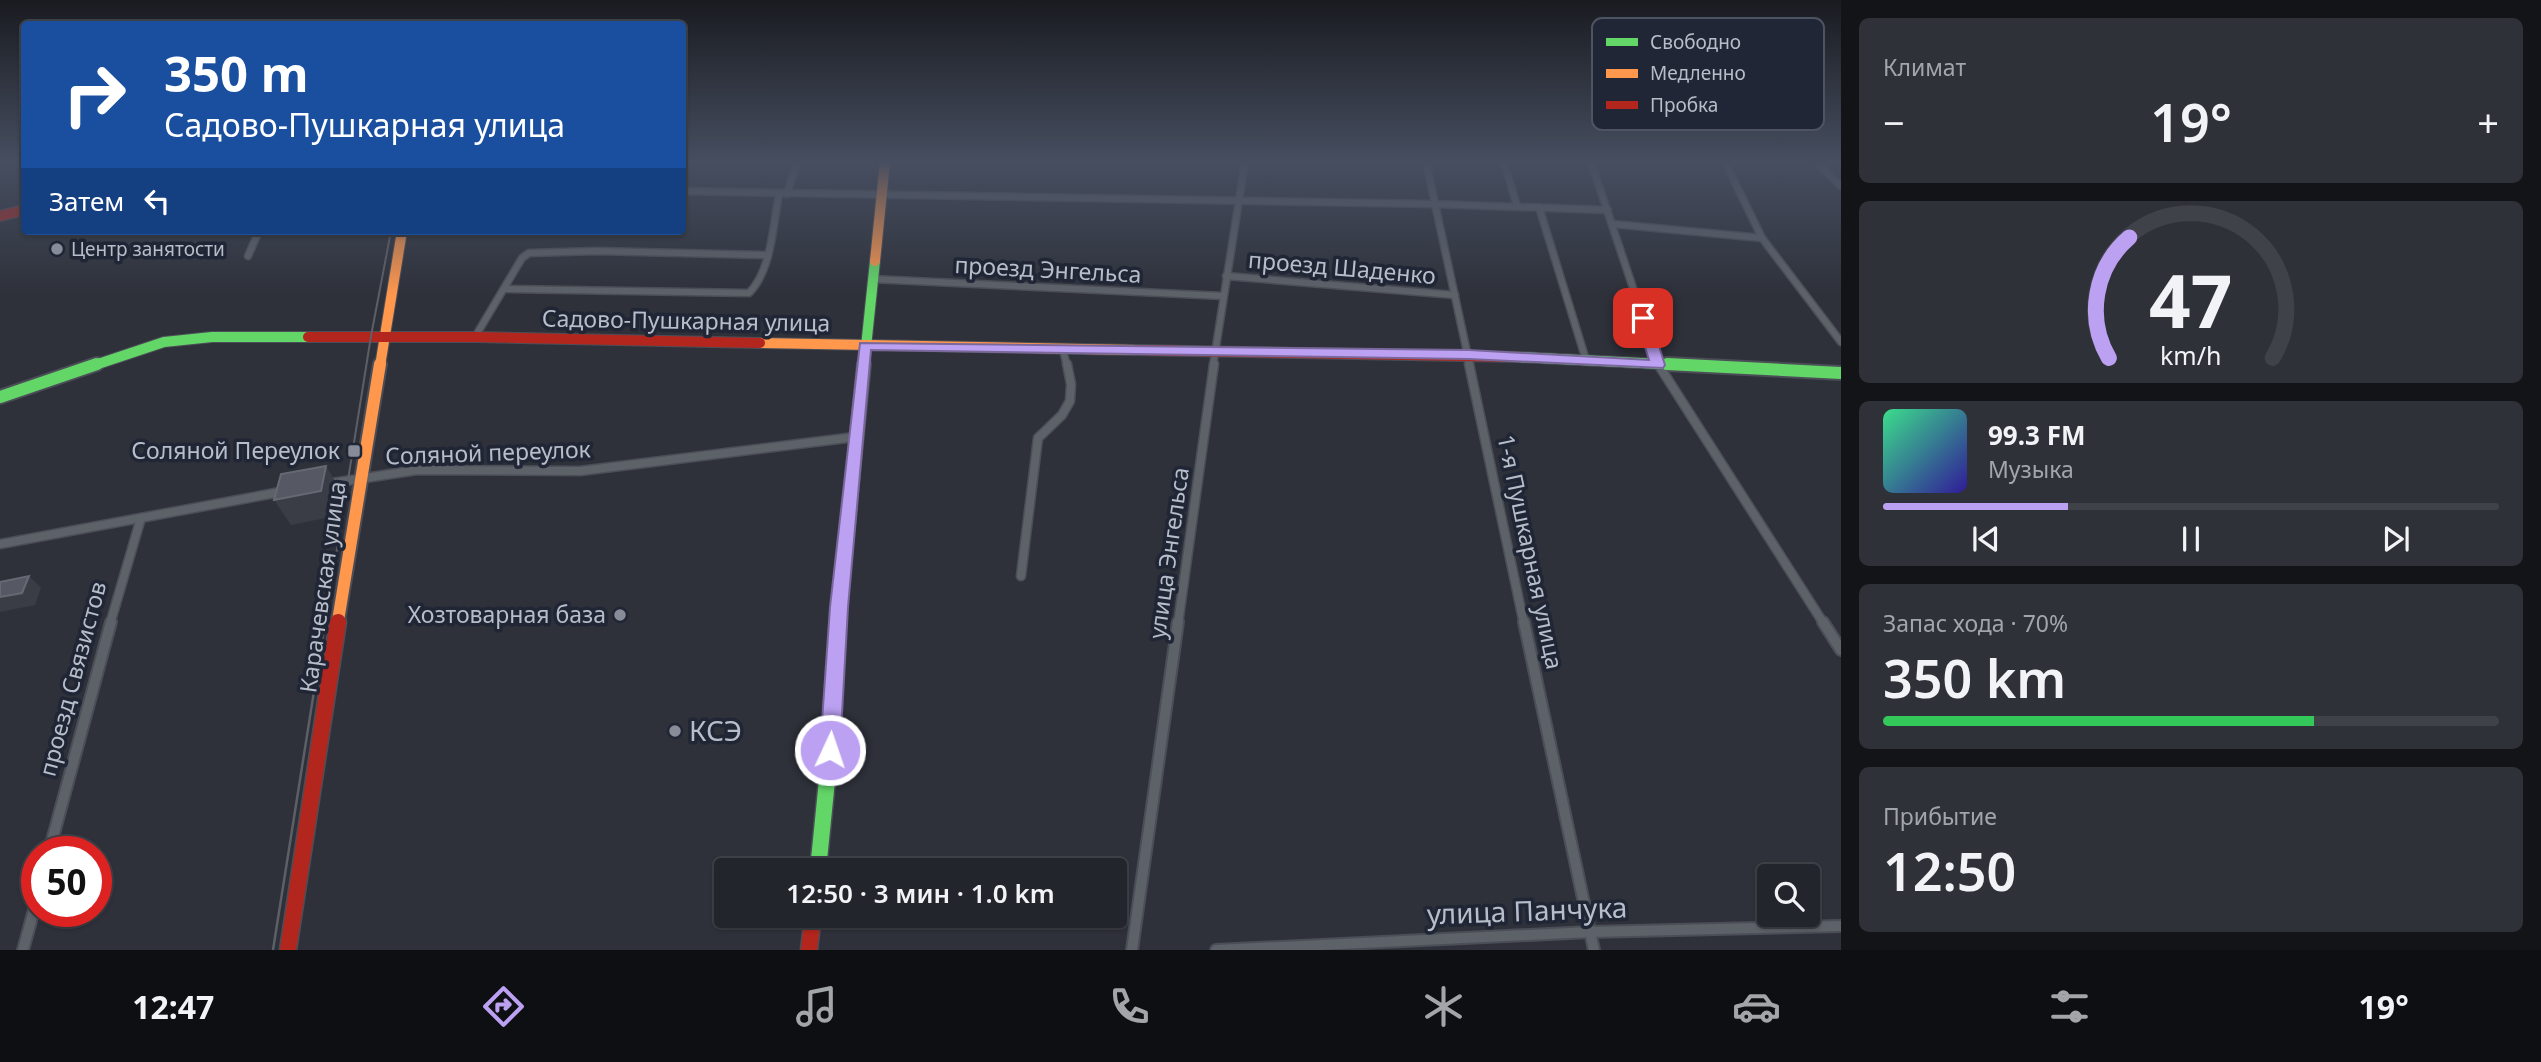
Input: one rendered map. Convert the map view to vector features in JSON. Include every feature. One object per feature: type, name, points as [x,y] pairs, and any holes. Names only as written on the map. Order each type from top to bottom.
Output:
[{"type":"street","points":[[505,289],[749,293],[756,288],[779,206]]},
{"type":"street","points":[[819,858],[855,438],[880,206]]},
{"type":"street","name":"улица Энгельса","points":[[1132,950],[1223,296],[1240,206]]},
{"type":"street","name":"1-я Пушкарная улица","points":[[1435,206],[1469,355],[1594,950]]},
{"type":"street","points":[[1539,206],[1586,360]]},
{"type":"street","points":[[1545,206],[1608,210]]},
{"type":"street","points":[[1607,206],[1658,365],[1841,650]]},
{"type":"street","points":[[1747,206],[1762,238],[1841,342]]},
{"type":"street","points":[[0,216],[21,211]]},
{"type":"street","points":[[1613,224],[1762,238]]},
{"type":"street","points":[[247,256],[256,235]]},
{"type":"street","name":"Карачевская улица","points":[[288,950],[360,478],[401,235]]},
{"type":"street","points":[[475,337],[522,258],[533,252],[765,255]]},
{"type":"street","name":"проезд Шаденко","points":[[1226,276],[1455,295]]},
{"type":"street","name":"проезд Энгельса","points":[[872,279],[1223,296]]},
{"type":"street","name":"Садово-Пушкарная улица","points":[[0,397],[164,342],[212,337],[475,337],[1063,350],[1469,355],[1841,373]]},
{"type":"street","points":[[1021,576],[1038,438],[1071,403],[1071,379],[1063,350]]},
{"type":"street","name":"Соляной переулок","points":[[313,486],[417,470],[580,471],[855,438]]},
{"type":"street","points":[[0,544],[301,489]]},
{"type":"street","name":"проезд Связистов","points":[[53,836],[98,665],[141,518]]},
{"type":"street","name":"улица Панчука","points":[[1216,950],[1590,932],[1841,926]]},
{"type":"street","points":[[23,950],[29,927]]},
{"type":"street","points":[[809,950],[812,928]]},
{"type":"building","points":[[326,466],[321,491],[274,500],[281,474]]},
{"type":"building","points":[[29,576],[22,593],[0,597],[0,582]]},
{"type":"tram line","points":[[325,624],[371,336],[390,235]]},
{"type":"tram line","points":[[273,950],[325,622]]},
{"type":"traffic: fast","points":[[819,858],[830,750],[839,607],[875,261]]},
{"type":"traffic: fast","points":[[0,397],[164,342],[212,337],[308,337]]},
{"type":"traffic: fast","points":[[1518,357],[1841,373]]},
{"type":"traffic: slow","points":[[875,261],[881,206]]},
{"type":"traffic: slow","points":[[338,621],[401,235]]},
{"type":"traffic: slow","points":[[760,343],[1136,350]]},
{"type":"traffic: jam","points":[[0,216],[21,211]]},
{"type":"traffic: jam","points":[[308,337],[475,337],[760,343]]},
{"type":"traffic: jam","points":[[1136,350],[1518,357]]},
{"type":"traffic: jam","points":[[288,950],[338,621]]},
{"type":"traffic: jam","points":[[809,950],[812,928]]},
{"type":"place","name":"Центр занятости","points":[[57,249]]},
{"type":"place","name":"Соляной Переулок","points":[[354,451]]},
{"type":"place","name":"Хозтоварная база","points":[[620,615]]},
{"type":"place","name":"КСЭ","points":[[675,731]]},
{"type":"route","points":[[830,750],[839,607],[865,346],[1469,355],[1658,365],[1643,318]]}]
